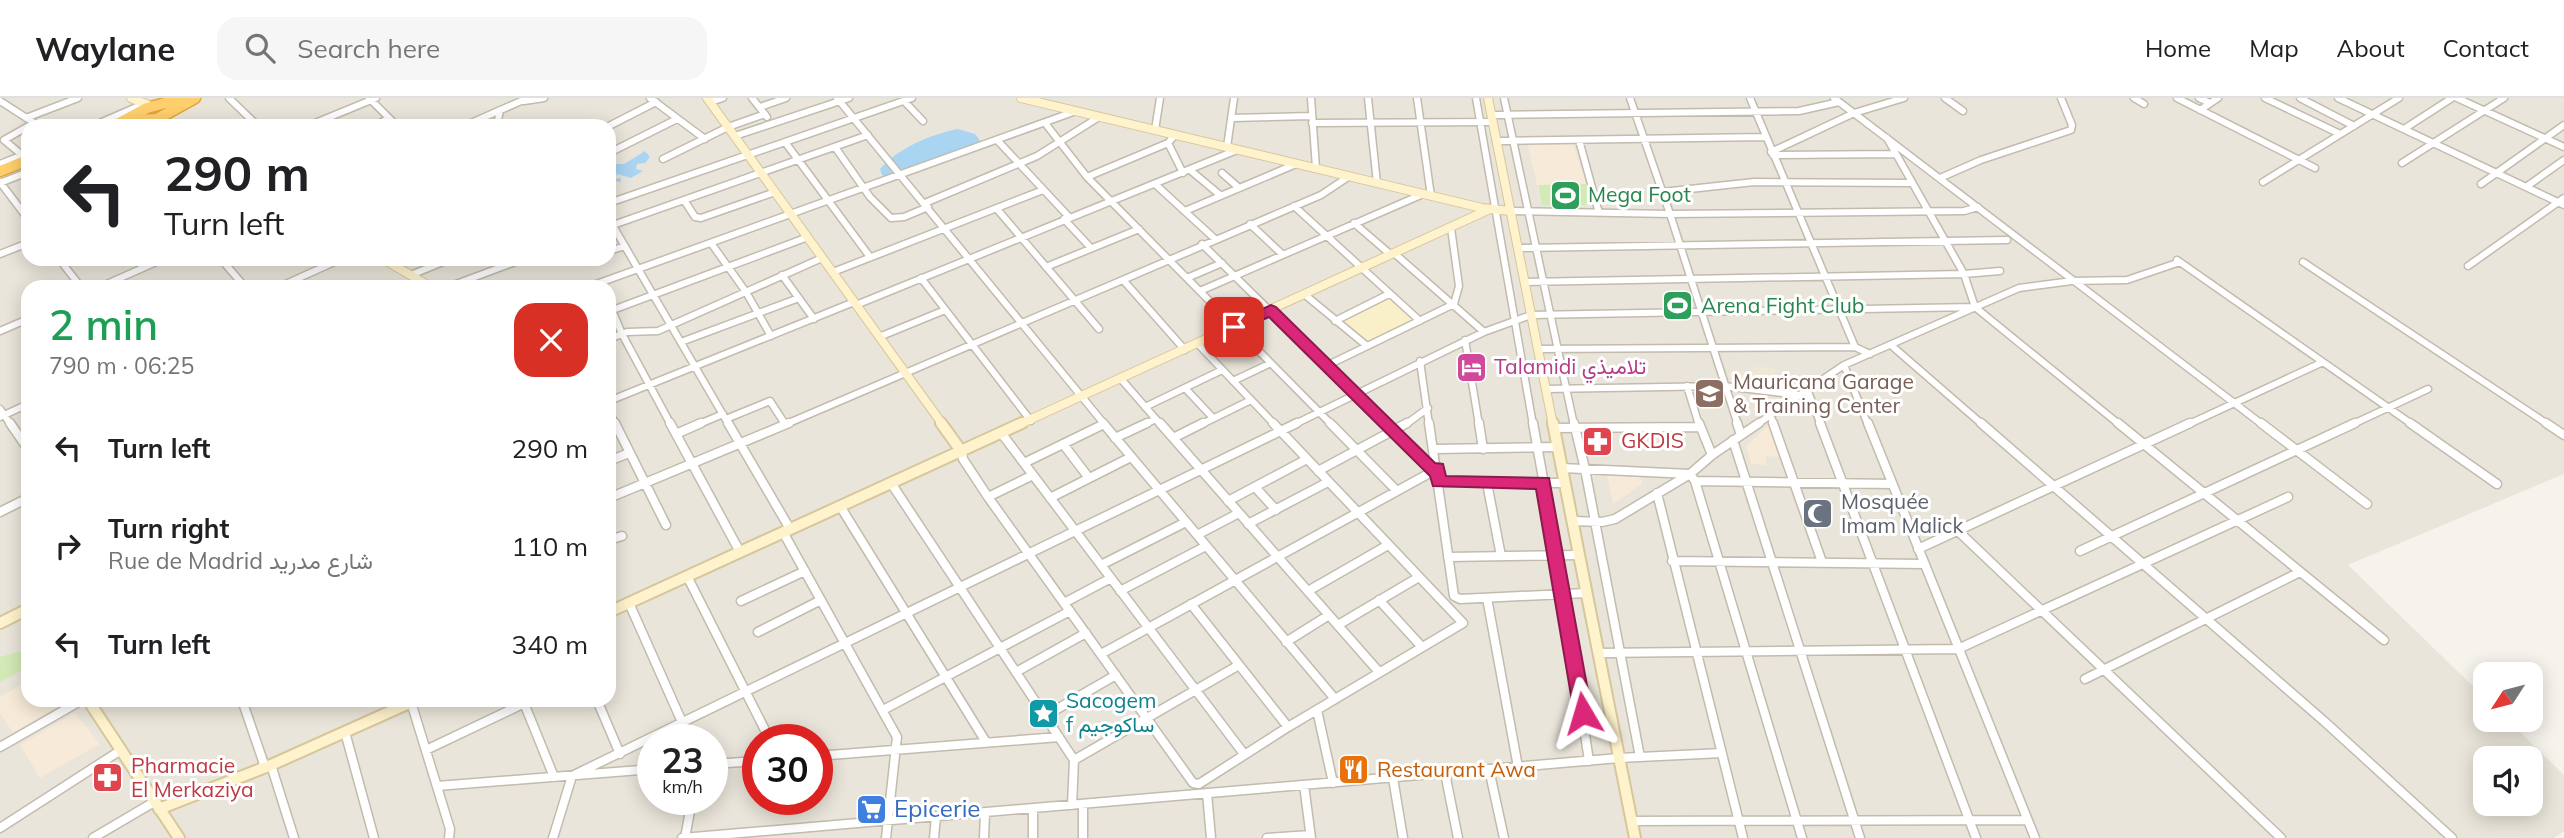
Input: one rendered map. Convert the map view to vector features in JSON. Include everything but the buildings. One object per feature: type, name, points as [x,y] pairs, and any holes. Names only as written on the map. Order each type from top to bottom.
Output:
[{"type":"highway","points":[[124,119],[142,106],[184,98]]},
{"type":"highway","points":[[154,119],[195,98]]},
{"type":"highway","points":[[142,106],[168,106],[168,112]]},
{"type":"highway","points":[[0,173],[21,162]]},
{"type":"street","points":[[1,99],[26,118],[78,98]]},
{"type":"street","points":[[229,98],[251,119]]},
{"type":"street","points":[[510,98],[519,102],[544,98]]},
{"type":"street","points":[[480,119],[528,98]]},
{"type":"street","points":[[723,98],[709,100],[962,453],[988,497],[1195,784],[1463,623],[1198,344]]},
{"type":"street","points":[[752,98],[772,123]]},
{"type":"street","points":[[760,107],[786,98]]},
{"type":"street","points":[[735,136],[838,99],[849,98]]},
{"type":"street","points":[[616,201],[912,98]]},
{"type":"street","points":[[1021,98],[1492,209],[1670,214],[1964,211],[1978,207]]},
{"type":"street","points":[[1155,130],[1160,98]]},
{"type":"street","points":[[1227,147],[1234,98]]},
{"type":"street","points":[[1311,98],[1315,168]]},
{"type":"street","points":[[1368,98],[1377,183]]},
{"type":"street","points":[[1417,98],[1427,195]]},
{"type":"street","points":[[1476,98],[1512,322],[1577,665],[1589,761]]},
{"type":"street","points":[[1488,98],[1635,838]]},
{"type":"street","points":[[1504,98],[1526,211],[1596,522],[1640,757]]},
{"type":"street","points":[[1630,98],[1681,245],[1700,313],[1741,435]]},
{"type":"street","points":[[1750,98],[1856,347]]},
{"type":"street","points":[[1772,153],[1854,113],[1904,98]]},
{"type":"street","points":[[1945,98],[1963,111]]},
{"type":"street","points":[[1940,178],[1981,160],[2071,130],[2072,125],[2061,98]]},
{"type":"street","points":[[2134,98],[2144,104]]},
{"type":"street","points":[[2177,98],[2315,168]]},
{"type":"street","points":[[2199,98],[2210,103]]},
{"type":"street","points":[[2200,110],[2218,98]]},
{"type":"street","points":[[2264,98],[2340,134]]},
{"type":"street","points":[[2300,98],[2354,125]]},
{"type":"street","points":[[2338,98],[2562,202]]},
{"type":"street","points":[[2263,182],[2399,98]]},
{"type":"street","points":[[2404,129],[2455,98],[2564,147]]},
{"type":"street","points":[[2402,163],[2504,98]]},
{"type":"street","points":[[325,119],[372,99],[389,119]]},
{"type":"street","points":[[838,99],[1104,425],[1335,699]]},
{"type":"street","points":[[616,122],[653,100],[705,139]]},
{"type":"street","points":[[1232,118],[1478,122],[1508,114],[1799,111],[1836,100],[2367,504]]},
{"type":"street","points":[[904,101],[923,121]]},
{"type":"street","points":[[110,119],[142,106]]},
{"type":"street","points":[[498,119],[500,110]]},
{"type":"street","points":[[607,280],[1076,111]]},
{"type":"street","points":[[663,159],[728,127],[765,114]]},
{"type":"street","points":[[835,147],[863,187],[892,218],[1021,165],[1060,145],[1099,117]]},
{"type":"street","points":[[616,150],[677,119]]},
{"type":"street","points":[[1045,123],[1087,177],[1397,491]]},
{"type":"street","points":[[2481,184],[2564,125]]},
{"type":"street","points":[[21,131],[5,138],[21,153]]},
{"type":"street","points":[[616,220],[684,200],[868,135]]},
{"type":"street","points":[[1087,177],[1168,143],[1175,135]]},
{"type":"street","points":[[1496,141],[1765,137]]},
{"type":"street","points":[[1887,138],[1964,274],[1975,307],[2384,640]]},
{"type":"street","points":[[1579,140],[1599,212]]},
{"type":"street","points":[[998,141],[1090,247]]},
{"type":"street","points":[[785,142],[870,257]]},
{"type":"street","points":[[1168,143],[1182,173]]},
{"type":"street","points":[[616,398],[970,259],[1237,149]]},
{"type":"street","points":[[1772,153],[1896,154]]},
{"type":"street","points":[[0,164],[21,160]]},
{"type":"street","points":[[2526,187],[2564,160]]},
{"type":"street","points":[[1185,211],[1296,164]]},
{"type":"street","points":[[1190,170],[1220,195]]},
{"type":"street","points":[[1222,173],[1238,187]]},
{"type":"street","points":[[21,175],[0,183],[21,210]]},
{"type":"street","points":[[616,495],[1124,281],[1202,244],[1321,195],[1348,177]]},
{"type":"street","points":[[1662,192],[1740,181],[1911,183]]},
{"type":"street","points":[[1155,184],[1215,239]]},
{"type":"street","points":[[833,272],[1043,190]]},
{"type":"street","points":[[684,200],[695,217],[701,218],[775,192]]},
{"type":"street","points":[[1200,291],[1354,223],[1427,195]]},
{"type":"street","points":[[2468,266],[2562,202]]},
{"type":"street","points":[[1294,206],[1420,321]]},
{"type":"street","points":[[997,209],[1099,329]]},
{"type":"street","points":[[616,609],[1492,209]]},
{"type":"street","points":[[1354,223],[1454,304],[1483,332]]},
{"type":"street","points":[[1250,224],[1283,255]]},
{"type":"street","points":[[1326,366],[1454,304],[1459,286],[1451,228]]},
{"type":"street","points":[[1046,267],[1139,229]]},
{"type":"street","points":[[616,231],[740,444],[821,600],[897,737],[886,838]]},
{"type":"street","points":[[616,309],[807,237]]},
{"type":"street","points":[[1518,248],[2007,240]]},
{"type":"street","points":[[710,243],[746,292],[771,336]]},
{"type":"street","points":[[1202,244],[1435,470]]},
{"type":"street","points":[[0,254],[21,246]]},
{"type":"street","points":[[616,249],[625,246]]},
{"type":"street","points":[[616,336],[658,331],[822,258]]},
{"type":"street","points":[[1573,521],[1615,519],[1657,493],[1692,477],[1712,455],[1844,365],[2019,288],[2072,281],[2127,280],[2178,261],[2497,484]]},
{"type":"street","points":[[2303,262],[2564,435]]},
{"type":"street","points":[[1187,278],[1222,263]]},
{"type":"street","points":[[64,266],[76,280]]},
{"type":"street","points":[[116,280],[147,266]]},
{"type":"street","points":[[227,266],[239,280]]},
{"type":"street","points":[[294,280],[326,266]]},
{"type":"street","points":[[395,266],[419,280]]},
{"type":"street","points":[[411,275],[433,266]]},
{"type":"street","points":[[467,280],[504,266]]},
{"type":"street","points":[[1525,282],[1964,274],[2000,271]]},
{"type":"street","points":[[782,275],[814,319]]},
{"type":"street","points":[[921,278],[1031,421]]},
{"type":"street","points":[[1124,281],[1185,350]]},
{"type":"street","points":[[1304,294],[1367,346]]},
{"type":"street","points":[[1335,321],[1389,294]]},
{"type":"street","points":[[681,342],[799,298]]},
{"type":"street","points":[[629,603],[684,724],[1420,361],[1483,332],[1531,315],[1975,307]]},
{"type":"street","points":[[879,337],[945,310]]},
{"type":"street","points":[[0,331],[21,322]]},
{"type":"street","points":[[616,322],[740,552]]},
{"type":"street","points":[[1465,340],[1483,449]]},
{"type":"street","points":[[1892,346],[2325,722],[2452,838]]},
{"type":"street","points":[[1538,349],[1856,347],[1870,354]]},
{"type":"street","points":[[1420,361],[1435,449],[1435,470],[1439,482],[1454,596],[1460,599],[1586,593]]},
{"type":"street","points":[[1918,549],[2323,362]]},
{"type":"street","points":[[1233,381],[1271,363]]},
{"type":"street","points":[[1844,365],[2035,838]]},
{"type":"street","points":[[1145,407],[1222,370]]},
{"type":"street","points":[[1121,379],[1379,672]]},
{"type":"street","points":[[1687,386],[1712,455]]},
{"type":"street","points":[[1546,389],[1724,386],[1798,396]]},
{"type":"street","points":[[1185,388],[1213,418]]},
{"type":"street","points":[[1807,389],[1976,838]]},
{"type":"street","points":[[2080,551],[2428,389]]},
{"type":"street","points":[[1172,438],[1251,400]]},
{"type":"street","points":[[676,434],[770,401],[785,424]]},
{"type":"street","points":[[21,407],[1,414],[21,440]]},
{"type":"street","points":[[1318,471],[1395,432],[1428,408]]},
{"type":"street","points":[[1770,414],[1822,562]]},
{"type":"street","points":[[1115,438],[1156,419]]},
{"type":"street","points":[[1024,463],[1104,425]]},
{"type":"street","points":[[616,427],[666,525]]},
{"type":"street","points":[[1554,428],[1700,427]]},
{"type":"street","points":[[1002,434],[1244,754]]},
{"type":"street","points":[[1733,440],[1860,838]]},
{"type":"street","points":[[1063,444],[1090,478]]},
{"type":"street","points":[[1435,449],[1558,447]]},
{"type":"street","points":[[616,458],[629,453]]},
{"type":"street","points":[[1050,498],[1131,457]]},
{"type":"street","points":[[1228,501],[1307,459]]},
{"type":"street","points":[[1562,468],[1745,482],[1892,484]]},
{"type":"street","points":[[1101,653],[1435,470]]},
{"type":"street","points":[[988,497],[1033,475]]},
{"type":"street","points":[[1692,477],[1802,838]]},
{"type":"street","points":[[1248,524],[1328,482]]},
{"type":"street","points":[[1439,482],[1565,483]]},
{"type":"street","points":[[891,483],[1074,760],[1072,805]]},
{"type":"street","points":[[1487,483],[1501,556]]},
{"type":"street","points":[[1255,487],[1276,509]]},
{"type":"street","points":[[1657,493],[1744,838]]},
{"type":"street","points":[[1598,653],[1958,649],[2288,497]]},
{"type":"street","points":[[0,512],[21,502]]},
{"type":"street","points":[[840,506],[986,743]]},
{"type":"street","points":[[1197,535],[1239,513]]},
{"type":"street","points":[[1101,565],[1186,522]]},
{"type":"street","points":[[1958,531],[2281,838]]},
{"type":"street","points":[[616,538],[622,536]]},
{"type":"street","points":[[1308,591],[1388,545]]},
{"type":"street","points":[[1120,592],[1206,546]]},
{"type":"street","points":[[1448,557],[1579,555]]},
{"type":"street","points":[[1672,561],[1924,564]]},
{"type":"street","points":[[741,601],[805,570]]},
{"type":"street","points":[[2085,679],[2300,572]]},
{"type":"street","points":[[687,576],[763,724]]},
{"type":"street","points":[[1338,625],[1419,577]]},
{"type":"street","points":[[883,710],[1000,648],[1111,578]]},
{"type":"street","points":[[1487,598],[1518,767]]},
{"type":"street","points":[[758,632],[821,600]]},
{"type":"street","points":[[1379,600],[1422,648]]},
{"type":"street","points":[[1191,604],[1288,727]]},
{"type":"street","points":[[0,623],[21,613]]},
{"type":"street","points":[[1286,642],[1329,615]]},
{"type":"street","points":[[1016,673],[1086,634]]},
{"type":"street","points":[[1074,760],[1239,665]]},
{"type":"street","points":[[1045,716],[1116,675]]},
{"type":"street","points":[[0,747],[70,707]]},
{"type":"street","points":[[93,707],[179,838]]},
{"type":"street","points":[[245,707],[294,838]]},
{"type":"street","points":[[93,838],[157,806],[268,766],[400,707]]},
{"type":"street","points":[[415,707],[450,828],[449,838]]},
{"type":"street","points":[[426,750],[517,707]]},
{"type":"street","points":[[530,707],[554,777]]},
{"type":"street","points":[[600,707],[620,754]]},
{"type":"street","points":[[1317,710],[1333,783]]},
{"type":"street","points":[[345,732],[374,838]]},
{"type":"street","points":[[833,755],[1059,737]]},
{"type":"street","points":[[552,838],[572,776],[637,746]]},
{"type":"street","points":[[0,828],[121,750]]},
{"type":"street","points":[[689,815],[684,838],[1619,758],[1722,753]]},
{"type":"street","points":[[1489,769],[1504,838]]},
{"type":"street","points":[[437,786],[637,770]]},
{"type":"street","points":[[1445,773],[1458,838]]},
{"type":"street","points":[[1393,778],[1404,838]]},
{"type":"street","points":[[1267,838],[1310,836],[1304,785]]},
{"type":"street","points":[[1207,793],[1211,838]]},
{"type":"street","points":[[1083,804],[1083,838]]},
{"type":"street","points":[[1033,808],[1033,838]]},
{"type":"street","points":[[984,838],[985,813]]},
{"type":"street","points":[[934,838],[936,816]]},
{"type":"street","points":[[1631,821],[2028,820]]},
{"type":"shaded area","points":[[0,98],[2564,98],[2564,474],[2348,565],[2473,686],[2473,732],[2520,732],[2534,746],[2473,746],[2473,816],[2543,816],[2543,754],[2564,775],[2564,831],[2554,838],[0,838]]},
{"type":"shaded area","points":[[1572,141],[1593,203],[1542,205],[1527,142]]},
{"type":"shaded area","points":[[1753,367],[1774,367],[1781,387],[1732,384],[1729,372],[1752,372]]},
{"type":"shaded area","points":[[1769,425],[1779,457],[1766,456],[1766,465],[1751,464],[1746,446]]},
{"type":"shaded area","points":[[1639,469],[1642,484],[1613,504],[1606,470]]},
{"type":"shaded area","points":[[21,685],[21,707],[57,707],[13,733],[0,713],[0,697]]},
{"type":"shaded area","points":[[75,713],[100,744],[40,778],[20,745]]},
{"type":"green space","name":"Mega Foot","points":[[1586,184],[1593,205],[1542,205],[1538,185]]},
{"type":"green space","points":[[21,651],[21,671],[0,682],[0,657]]},
{"type":"sand","points":[[1387,296],[1414,320],[1368,342],[1340,321]]},
{"type":"water","points":[[958,129],[975,134],[982,143],[917,169],[902,179],[893,180],[882,175],[880,169],[887,161],[906,148],[937,134]]},
{"type":"water","points":[[645,151],[650,157],[645,163],[637,164],[636,169],[643,171],[631,178],[617,174],[616,176],[616,164],[624,164]]},
{"type":"place","name":"Mega Foot","points":[[1565,195]]},
{"type":"place","name":"Arena Fight Club","points":[[1678,306]]},
{"type":"place","name":"Talamidi تلاميذي","points":[[1471,367]]},
{"type":"place","name":"Mauricana Garage & Training Center","points":[[1710,394]]},
{"type":"place","name":"GKDIS","points":[[1598,441]]},
{"type":"place","name":"Mosquée Imam Malick","points":[[1818,514]]},
{"type":"place","name":"Sacogem f ساكوجيم","points":[[1043,713]]},
{"type":"place","name":"Restaurant Awa","points":[[1354,770]]},
{"type":"place","name":"Pharmacie El Merkaziya","points":[[108,778]]},
{"type":"place","name":"Epicerie","points":[[871,809]]},
{"type":"route","points":[[1234,327],[1271,310],[1433,471],[1437,469],[1439,482],[1544,483],[1577,665],[1583,713]]}]
